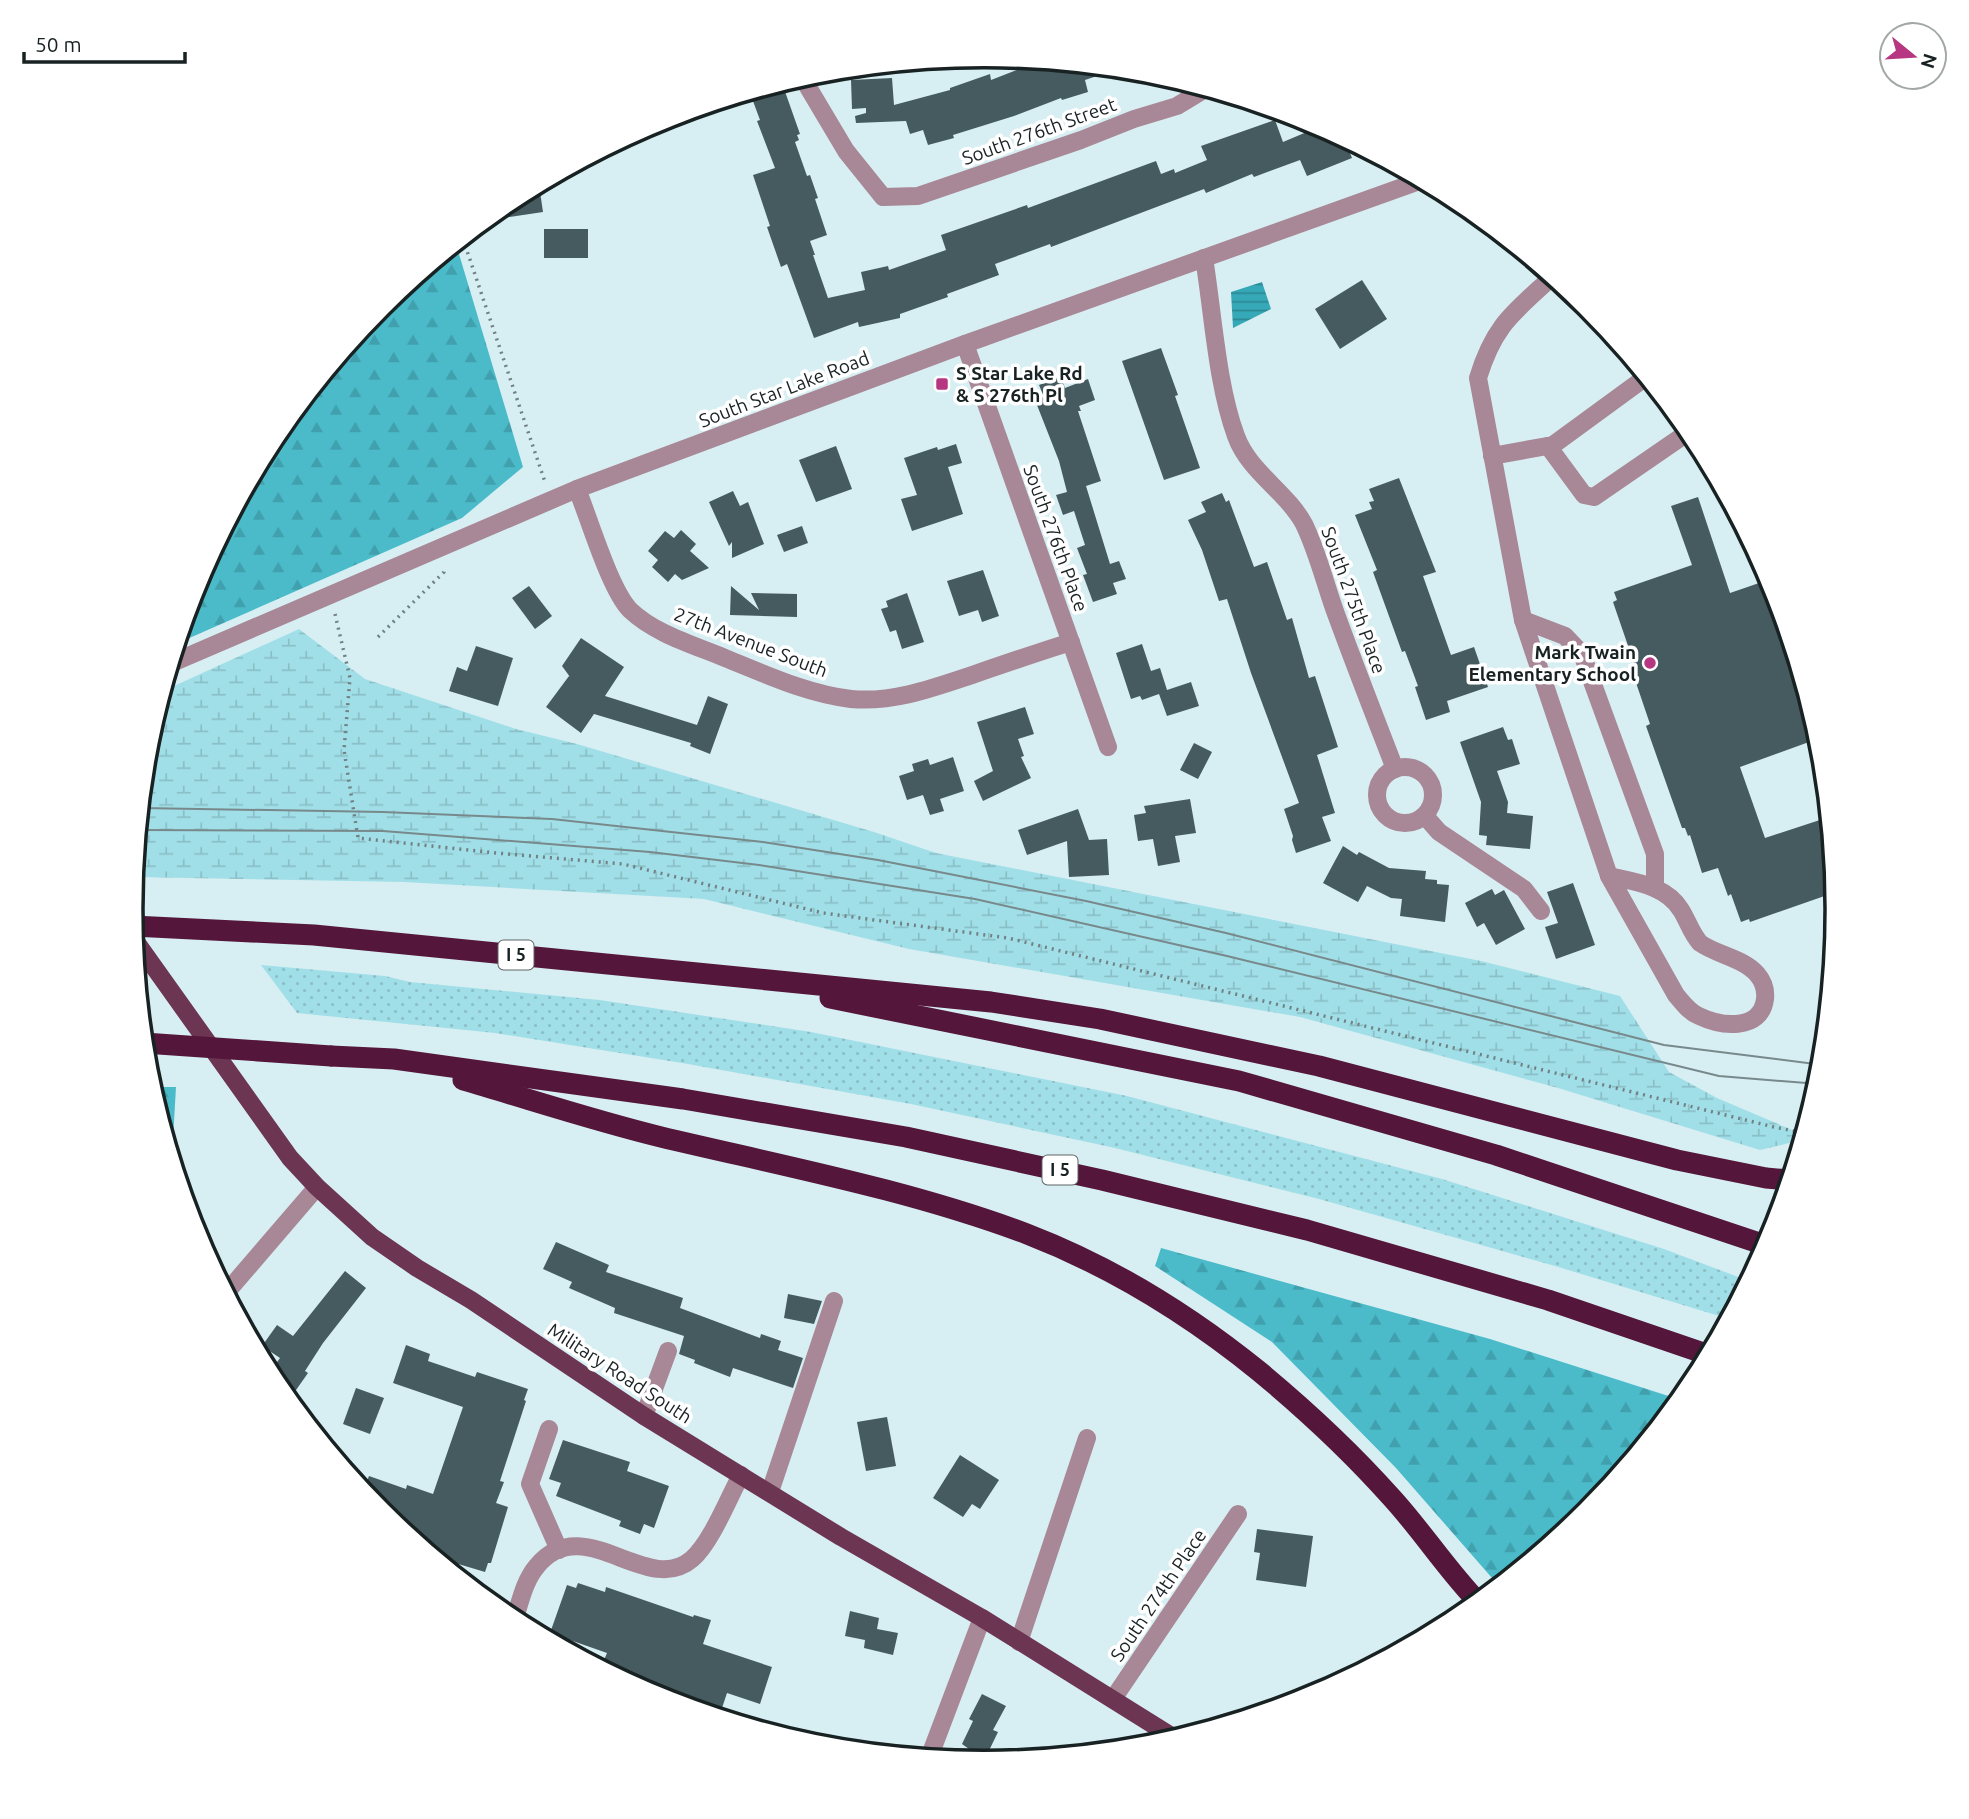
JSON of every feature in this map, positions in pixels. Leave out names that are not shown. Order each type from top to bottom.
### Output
[{"type":"highway","name":"I 5","points":[[144,927],[314,935],[719,975],[1239,1081],[1496,1156],[1757,1242]]},
{"type":"highway","points":[[719,975],[991,1002],[1100,1019],[1318,1066],[1677,1160],[1781,1179]]},
{"type":"highway","name":"I 5","points":[[154,1045],[394,1059],[710,1103],[906,1137],[1089,1177],[1321,1234],[1548,1300],[1700,1352]]},
{"type":"highway","points":[[394,1059],[659,1137],[758,1158],[914,1198],[1027,1234],[1099,1267],[1207,1332],[1259,1371],[1325,1428],[1394,1500],[1472,1595]]},
{"type":"main road","name":"Military Road South","points":[[145,954],[290,1158],[317,1187],[372,1237],[644,1416],[841,1537],[982,1618],[1164,1731]]},
{"type":"street","name":"South 276th Street","points":[[808,87],[846,151],[883,197],[918,196],[1177,106],[1195,95]]},
{"type":"street","name":"South Star Lake Road","points":[[182,659],[577,489],[965,344],[1410,184]]},
{"type":"street","name":"South 275th Place","points":[[1204,258],[1226,404],[1237,439],[1252,464],[1291,504],[1303,524],[1319,559],[1335,611],[1395,769]]},
{"type":"street","points":[[1545,283],[1504,322],[1486,352],[1478,378],[1522,620],[1608,876],[1676,995],[1687,1009],[1700,1017],[1744,1024],[1761,1013],[1766,995],[1758,975],[1742,963],[1700,943],[1681,909],[1656,887],[1608,876]]},
{"type":"street","name":"South 276th Place","points":[[965,344],[1108,747]]},
{"type":"street","points":[[1492,456],[1553,445],[1639,382]]},
{"type":"street","points":[[1548,446],[1584,495],[1594,497],[1680,437]]},
{"type":"street","name":"27th Avenue South","points":[[577,489],[616,589],[630,610],[650,625],[690,644],[788,683],[852,699],[893,697],[931,688],[1071,642]]},
{"type":"street","points":[[1522,620],[1565,636],[1582,654],[1655,854],[1656,887]]},
{"type":"street","points":[[1395,769],[1417,769],[1432,785],[1431,807],[1415,822],[1394,821],[1384,814],[1378,805],[1380,784],[1386,775],[1395,769]]},
{"type":"street","points":[[1424,816],[1439,832],[1524,889],[1541,911]]},
{"type":"street","points":[[232,1286],[317,1187]]},
{"type":"street","points":[[770,1492],[834,1301]]},
{"type":"street","points":[[644,1416],[668,1351]]},
{"type":"street","points":[[549,1429],[530,1483],[559,1550]]},
{"type":"street","points":[[1019,1642],[1087,1438]]},
{"type":"street","points":[[518,1609],[527,1583],[537,1566],[559,1550],[584,1545],[654,1569],[673,1568],[691,1560],[703,1547],[741,1475]]},
{"type":"street","name":"South 274th Place","points":[[1113,1699],[1238,1514]]},
{"type":"street","points":[[932,1749],[982,1618]]},
{"type":"path","points":[[466,247],[552,500]]},
{"type":"path","points":[[378,637],[444,572],[447,545]]},
{"type":"path","points":[[331,595],[350,678],[344,750],[358,838],[623,864],[823,913],[1007,938],[1796,1131]]},
{"type":"green space","points":[[459,253],[523,467],[462,518],[188,639],[230,537],[285,442],[317,397],[352,355],[390,315]]},
{"type":"green space","points":[[299,629],[365,679],[516,729],[577,744],[936,853],[1481,961],[1620,996],[1669,1072],[1717,1098],[1796,1131],[1792,1142],[1760,1150],[1558,1088],[1300,1017],[909,949],[704,899],[404,882],[144,877],[150,800],[159,745],[174,686]]},
{"type":"green space","points":[[261,965],[600,1000],[811,1032],[1127,1096],[1442,1179],[1664,1249],[1741,1278],[1720,1316],[1319,1199],[1115,1148],[911,1104],[495,1033],[297,1013]]},
{"type":"green space","points":[[162,1087],[176,1087],[173,1132]]},
{"type":"green space","points":[[1161,1248],[1490,1339],[1670,1397],[1617,1464],[1579,1504],[1493,1580],[1396,1468],[1272,1342],[1155,1266]]},
{"type":"shaded area","points":[[1262,282],[1271,309],[1233,328],[1231,292]]},
{"type":"building","points":[[1019,69],[1098,76],[1085,80],[1088,92],[1062,100],[1061,98],[928,145],[923,130],[910,134],[906,121],[856,123],[855,116],[866,113],[866,108],[852,109],[851,80],[892,78],[894,105],[950,90],[990,74],[991,80]]},
{"type":"building","points":[[785,92],[800,134],[797,135],[799,140],[795,142],[818,198],[815,199],[827,235],[810,241],[828,298],[865,290],[861,272],[888,266],[889,270],[946,250],[941,235],[1027,205],[1028,208],[1156,161],[1161,174],[1174,169],[1175,173],[1207,160],[1201,146],[1274,120],[1283,142],[1306,132],[1349,152],[1352,158],[1307,176],[1300,160],[1254,177],[1252,174],[1206,193],[1204,189],[1051,247],[1050,244],[995,264],[999,275],[900,314],[900,318],[859,327],[858,322],[814,338],[787,264],[781,267],[753,175],[775,168],[757,121],[760,120],[753,101]]},
{"type":"building","points":[[541,195],[543,212],[506,218]]},
{"type":"building","points":[[544,229],[588,229],[588,258],[544,258]]},
{"type":"building","points":[[1362,280],[1387,319],[1340,349],[1315,309]]},
{"type":"building","points":[[1161,348],[1200,468],[1164,480],[1122,361]]},
{"type":"building","points":[[1061,377],[1065,388],[1088,379],[1095,400],[1079,406],[1081,411],[1078,411],[1101,481],[1086,486],[1110,564],[1119,561],[1126,579],[1113,583],[1117,594],[1093,602],[1083,575],[1087,574],[1077,548],[1085,545],[1074,511],[1063,515],[1056,495],[1067,492],[1059,461],[1035,400],[1044,397],[1039,385]]},
{"type":"building","points":[[956,444],[962,463],[948,467],[963,514],[912,531],[901,499],[917,495],[904,458]]},
{"type":"building","points":[[836,446],[852,489],[816,502],[799,460]]},
{"type":"building","points":[[1399,478],[1436,572],[1423,576],[1451,655],[1474,647],[1488,687],[1447,701],[1450,712],[1426,720],[1415,687],[1418,686],[1405,651],[1402,652],[1373,572],[1377,570],[1355,515],[1372,509],[1369,502],[1374,501],[1369,489]]},
{"type":"building","points":[[733,491],[740,506],[748,502],[764,544],[732,558],[732,542],[729,546],[709,502]]},
{"type":"building","points":[[1222,493],[1226,502],[1229,500],[1254,567],[1267,562],[1287,620],[1292,618],[1309,678],[1315,676],[1338,747],[1317,755],[1335,813],[1322,817],[1331,841],[1296,853],[1284,809],[1299,803],[1227,599],[1219,601],[1202,550],[1188,520],[1206,512],[1201,502]]},
{"type":"building","points":[[1698,497],[1730,593],[1760,583],[1781,639],[1809,742],[1740,767],[1765,838],[1821,820],[1826,896],[1750,922],[1749,919],[1741,922],[1718,868],[1702,873],[1690,835],[1682,828],[1646,726],[1650,724],[1632,671],[1636,669],[1613,602],[1617,600],[1614,592],[1692,565],[1671,506]]},
{"type":"building","points":[[802,526],[808,543],[784,552],[777,535]]},
{"type":"building","points":[[681,530],[696,544],[690,551],[709,568],[682,580],[675,574],[668,582],[652,567],[658,560],[648,551],[665,531],[674,538]]},
{"type":"building","points":[[983,570],[999,616],[982,622],[978,610],[959,616],[947,581]]},
{"type":"building","points":[[529,586],[552,616],[535,629],[512,598]]},
{"type":"building","points":[[731,586],[759,610],[751,593],[797,594],[797,617],[730,615]]},
{"type":"building","points":[[907,593],[924,642],[902,649],[896,630],[890,632],[881,609],[888,607],[886,601]]},
{"type":"building","points":[[581,638],[624,667],[605,696],[697,725],[708,696],[728,704],[710,754],[690,746],[691,743],[594,714],[581,733],[546,707],[570,677],[562,666]]},
{"type":"building","points":[[1142,644],[1151,671],[1160,668],[1167,690],[1191,682],[1199,706],[1167,716],[1159,694],[1142,700],[1140,696],[1131,699],[1116,653]]},
{"type":"building","points":[[476,646],[513,658],[498,706],[449,691],[457,667],[467,671]]},
{"type":"building","points":[[1025,707],[1034,734],[1018,739],[1024,756],[1021,757],[1031,778],[983,801],[974,781],[993,771],[977,722]]},
{"type":"building","points":[[1503,727],[1508,740],[1512,739],[1520,764],[1497,771],[1508,802],[1507,813],[1533,816],[1530,849],[1486,845],[1487,836],[1479,835],[1481,802],[1460,742]]},
{"type":"building","points":[[1194,743],[1212,752],[1198,779],[1180,770]]},
{"type":"building","points":[[953,757],[964,791],[940,799],[944,811],[930,815],[923,795],[907,800],[899,776],[914,771],[912,764],[928,759],[930,765]]},
{"type":"building","points":[[1190,799],[1196,833],[1175,836],[1180,862],[1158,866],[1153,839],[1138,841],[1134,815],[1146,813],[1144,806]]},
{"type":"building","points":[[1078,809],[1089,840],[1107,839],[1109,875],[1069,877],[1067,841],[1027,855],[1018,830]]},
{"type":"building","points":[[1343,846],[1389,868],[1426,871],[1425,879],[1449,885],[1445,922],[1400,916],[1402,899],[1391,898],[1367,886],[1358,902],[1323,883]]},
{"type":"building","points":[[1573,883],[1595,945],[1556,959],[1545,927],[1558,923],[1547,892]]},
{"type":"building","points":[[1492,889],[1495,895],[1504,890],[1525,929],[1496,945],[1484,923],[1477,927],[1465,903]]},
{"type":"building","points":[[556,1242],[609,1265],[606,1272],[683,1298],[680,1308],[760,1338],[761,1334],[781,1341],[778,1350],[803,1358],[793,1388],[733,1368],[730,1377],[694,1363],[695,1360],[679,1354],[684,1336],[614,1313],[615,1308],[569,1288],[572,1282],[543,1269]]},
{"type":"building","points":[[345,1271],[366,1288],[323,1343],[295,1391],[276,1363],[280,1358],[269,1350],[264,1343],[277,1325],[293,1336]]},
{"type":"building","points":[[788,1294],[822,1301],[814,1324],[784,1318]]},
{"type":"building","points":[[406,1345],[430,1354],[428,1361],[475,1377],[477,1372],[528,1389],[496,1503],[508,1507],[491,1563],[488,1563],[485,1572],[455,1563],[367,1480],[369,1476],[406,1489],[407,1485],[433,1494],[463,1407],[393,1383]]},
{"type":"building","points":[[356,1388],[384,1398],[370,1434],[343,1424]]},
{"type":"building","points":[[887,1417],[896,1466],[866,1471],[857,1422]]},
{"type":"building","points":[[563,1440],[630,1462],[627,1471],[669,1486],[654,1528],[644,1524],[640,1534],[619,1526],[621,1521],[556,1496],[561,1483],[549,1479]]},
{"type":"building","points":[[960,1455],[999,1480],[980,1509],[972,1504],[963,1517],[933,1498]]},
{"type":"building","points":[[1257,1529],[1313,1536],[1306,1587],[1256,1580],[1260,1553],[1254,1552]]},
{"type":"building","points":[[578,1583],[605,1592],[606,1587],[693,1617],[694,1615],[711,1620],[703,1644],[772,1667],[760,1704],[727,1693],[722,1708],[714,1706],[612,1664],[604,1660],[607,1653],[564,1638],[551,1630],[567,1585],[576,1588]]},
{"type":"building","points":[[850,1611],[879,1618],[877,1629],[898,1633],[893,1655],[864,1648],[865,1640],[845,1636]]},
{"type":"building","points":[[982,1694],[1006,1706],[993,1730],[998,1732],[989,1751],[968,1750],[962,1744],[973,1721],[969,1719]]},
{"type":"tram line","points":[[149,808],[383,812],[552,819],[763,842],[878,860],[1086,901],[1226,933],[1664,1045],[1812,1064]]},
{"type":"tram line","points":[[147,830],[383,831],[650,852],[759,865],[975,899],[1227,956],[1719,1076],[1808,1083]]},
{"type":"place","name":"S Star Lake Rd & S 276th Pl","points":[[942,384]]},
{"type":"place","name":"Mark Twain Elementary School","points":[[1650,663]]}]
